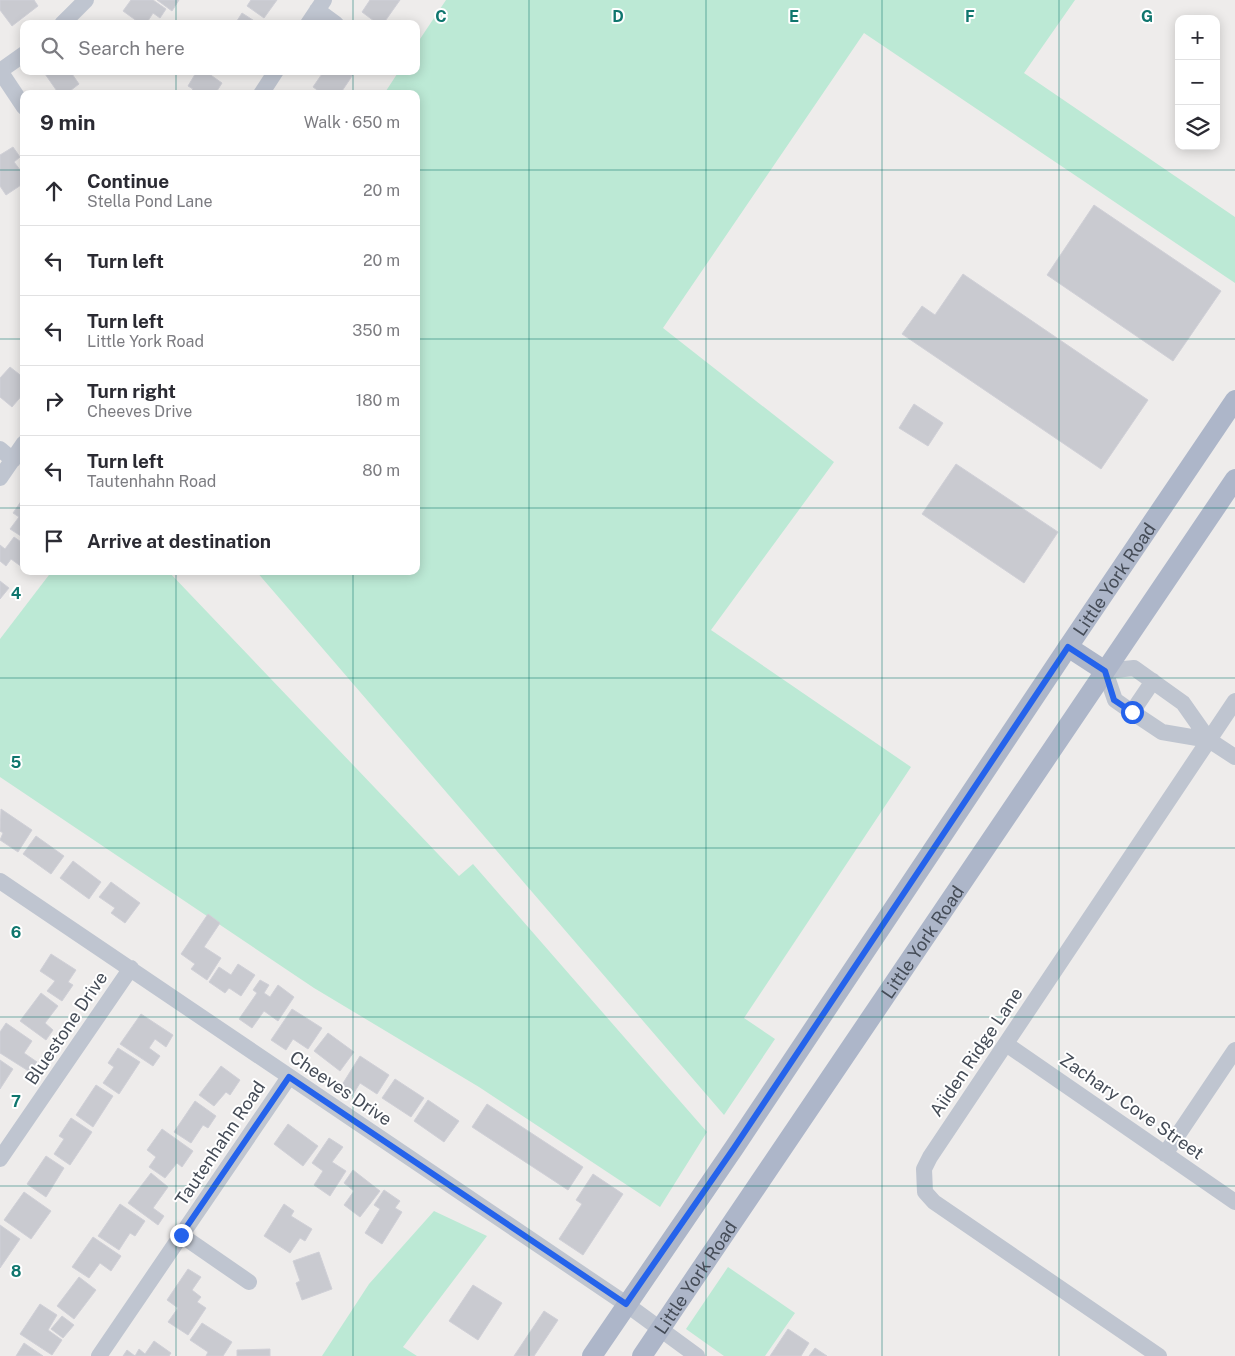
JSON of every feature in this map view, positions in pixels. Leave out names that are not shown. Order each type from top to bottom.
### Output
[{"type":"main road","name":"Little York Road","points":[[592,1356],[734,1148],[1235,400]]},
{"type":"main road","name":"Little York Road","points":[[642,1356],[1235,479]]},
{"type":"main road","points":[[1068,647],[1105,671]]},
{"type":"street","points":[[66,20],[86,0]]},
{"type":"street","points":[[317,11],[330,20]]},
{"type":"street","points":[[20,57],[0,71],[20,101]]},
{"type":"street","points":[[264,90],[273,75]]},
{"type":"street","points":[[0,449],[13,460]]},
{"type":"street","points":[[0,478],[20,449]]},
{"type":"street","points":[[1209,740],[1162,732],[1114,700],[1105,671],[1134,668],[1183,703],[1209,740],[1235,757]]},
{"type":"street","points":[[1132,712],[1153,681]]},
{"type":"street","name":"Aiiden Ridge Lane","points":[[1159,1356],[934,1202],[925,1192],[924,1169],[1235,701]]},
{"type":"street","name":"Cheeves Drive","points":[[0,881],[626,1304],[697,1356]]},
{"type":"street","name":"Bluestone Drive","points":[[0,1160],[130,968]]},
{"type":"street","name":"Zachary Cove Street","points":[[1006,1044],[1235,1202]]},
{"type":"street","points":[[1165,1154],[1235,1050]]},
{"type":"street","name":"Tautenhahn Road","points":[[100,1356],[289,1077]]},
{"type":"street","points":[[181,1235],[249,1282]]},
{"type":"green space","points":[[446,0],[1075,0],[1024,73],[1235,217],[1235,283],[864,33],[663,328],[834,462],[711,630],[911,767],[744,1018],[775,1039],[724,1115],[259,575],[420,575],[420,90],[387,90],[396,75],[420,75],[420,39]]},
{"type":"green space","points":[[49,575],[172,575],[459,876],[473,864],[707,1132],[660,1207],[479,1087],[314,988],[0,777],[0,639]]},
{"type":"green space","points":[[434,1211],[487,1236],[403,1347],[417,1356],[322,1356],[369,1284]]},
{"type":"green space","points":[[728,1267],[795,1313],[765,1356],[724,1356],[686,1329]]},
{"type":"building","points":[[0,0],[34,0],[38,6],[12,26],[0,10]]},
{"type":"building","points":[[131,0],[153,0],[166,9],[160,18],[153,13],[149,20],[135,20],[123,11]]},
{"type":"building","points":[[157,0],[179,0],[172,11]]},
{"type":"building","points":[[251,0],[277,0],[264,18],[247,6]]},
{"type":"building","points":[[370,0],[400,0],[386,20],[373,20],[362,12]]},
{"type":"building","points":[[242,13],[253,20],[238,20]]},
{"type":"building","points":[[46,75],[73,75],[79,84],[71,90],[56,90]]},
{"type":"building","points":[[195,75],[211,75],[222,83],[218,90],[192,90],[188,86]]},
{"type":"building","points":[[321,75],[353,75],[343,90],[317,90],[313,87]]},
{"type":"building","points":[[13,147],[20,157],[14,162],[20,170],[20,186],[6,195],[0,186],[0,155]]},
{"type":"building","points":[[1094,205],[1221,291],[1173,361],[1047,275]]},
{"type":"building","points":[[963,274],[1148,400],[1101,469],[902,334],[922,306],[935,315]]},
{"type":"building","points":[[10,367],[20,375],[20,398],[12,407],[0,397],[0,378]]},
{"type":"building","points":[[914,404],[943,423],[928,446],[899,428]]},
{"type":"building","points":[[956,464],[1058,532],[1024,583],[922,514]]},
{"type":"building","points":[[20,503],[20,535],[10,529],[19,517],[13,513]]},
{"type":"building","points":[[14,537],[20,541],[20,566],[11,559],[6,566],[0,561],[0,545],[5,549]]},
{"type":"building","points":[[0,581],[9,588],[0,599]]},
{"type":"building","points":[[1,809],[32,830],[18,852],[0,840],[3,833],[0,831]]},
{"type":"building","points":[[36,836],[64,856],[51,874],[23,854]]},
{"type":"building","points":[[73,861],[101,882],[89,899],[60,878]]},
{"type":"building","points":[[111,882],[140,903],[125,923],[111,913],[115,908],[99,897]]},
{"type":"building","points":[[208,914],[220,923],[204,947],[221,958],[207,980],[191,969],[195,964],[181,954]]},
{"type":"building","points":[[51,954],[76,970],[68,982],[73,985],[62,1001],[47,991],[55,981],[40,971]]},
{"type":"building","points":[[238,964],[255,975],[241,996],[229,988],[225,993],[209,982],[219,967],[231,975]]},
{"type":"building","points":[[260,980],[269,985],[264,993],[270,997],[278,985],[294,997],[278,1021],[264,1011],[252,1028],[239,1019],[257,993],[253,990]]},
{"type":"building","points":[[41,993],[58,1006],[45,1023],[53,1030],[46,1040],[20,1021]]},
{"type":"building","points":[[292,1009],[322,1028],[308,1049],[293,1039],[286,1050],[271,1040]]},
{"type":"building","points":[[141,1014],[173,1035],[166,1047],[155,1039],[149,1048],[160,1056],[153,1066],[120,1044]]},
{"type":"building","points":[[6,1023],[32,1041],[24,1053],[37,1062],[30,1072],[0,1053],[0,1032]]},
{"type":"building","points":[[328,1033],[354,1052],[340,1071],[314,1051]]},
{"type":"building","points":[[118,1048],[140,1062],[119,1094],[103,1083],[114,1067],[108,1063]]},
{"type":"building","points":[[360,1056],[389,1075],[377,1094],[360,1083],[352,1096],[340,1088]]},
{"type":"building","points":[[0,1060],[13,1069],[0,1089]]},
{"type":"building","points":[[221,1066],[240,1080],[230,1095],[226,1092],[214,1106],[199,1095]]},
{"type":"building","points":[[395,1079],[424,1098],[411,1117],[382,1098]]},
{"type":"building","points":[[96,1085],[113,1096],[93,1127],[76,1115]]},
{"type":"building","points":[[428,1100],[459,1121],[444,1142],[414,1121]]},
{"type":"building","points":[[195,1101],[216,1116],[208,1128],[203,1125],[191,1143],[174,1132]]},
{"type":"building","points":[[487,1104],[583,1167],[568,1190],[472,1127]]},
{"type":"building","points":[[71,1118],[92,1132],[70,1165],[54,1154],[64,1139],[59,1136]]},
{"type":"building","points":[[288,1124],[318,1146],[303,1166],[274,1144]]},
{"type":"building","points":[[162,1129],[193,1151],[182,1167],[177,1163],[165,1178],[149,1167],[156,1157],[147,1150]]},
{"type":"building","points":[[329,1138],[343,1147],[332,1162],[346,1171],[330,1196],[314,1185],[323,1171],[312,1163]]},
{"type":"building","points":[[46,1156],[64,1168],[46,1197],[27,1184]]},
{"type":"building","points":[[353,1170],[380,1191],[360,1217],[344,1205],[354,1191],[344,1183]]},
{"type":"building","points":[[151,1173],[168,1187],[153,1208],[164,1216],[158,1225],[128,1203]]},
{"type":"building","points":[[593,1174],[623,1194],[583,1255],[559,1239],[582,1204],[576,1200]]},
{"type":"building","points":[[384,1190],[400,1201],[395,1208],[402,1212],[382,1244],[365,1233],[380,1209],[374,1205]]},
{"type":"building","points":[[24,1192],[51,1211],[31,1239],[4,1220]]},
{"type":"building","points":[[120,1204],[145,1221],[135,1236],[130,1233],[119,1250],[98,1236]]},
{"type":"building","points":[[284,1204],[294,1211],[291,1216],[312,1229],[305,1241],[300,1238],[290,1253],[264,1236]]},
{"type":"building","points":[[0,1225],[20,1239],[0,1268]]},
{"type":"building","points":[[93,1237],[121,1256],[111,1271],[100,1263],[89,1278],[72,1267]]},
{"type":"building","points":[[319,1252],[332,1289],[302,1300],[296,1283],[300,1281],[293,1261]]},
{"type":"building","points":[[188,1269],[201,1277],[192,1290],[201,1297],[197,1302],[206,1308],[188,1335],[168,1322],[178,1308],[167,1300]]},
{"type":"building","points":[[79,1277],[96,1290],[74,1319],[57,1306]]},
{"type":"building","points":[[473,1285],[502,1303],[478,1340],[449,1321]]},
{"type":"building","points":[[40,1304],[57,1315],[48,1330],[62,1340],[52,1355],[20,1334]]},
{"type":"building","points":[[544,1311],[558,1320],[534,1356],[514,1356]]},
{"type":"building","points":[[62,1316],[74,1325],[63,1338],[51,1329]]},
{"type":"building","points":[[202,1323],[232,1342],[223,1356],[206,1356],[208,1352],[190,1340]]},
{"type":"building","points":[[788,1329],[809,1343],[801,1356],[770,1356]]},
{"type":"building","points":[[154,1341],[171,1353],[169,1356],[135,1356],[139,1349],[145,1354]]},
{"type":"building","points":[[24,1343],[43,1356],[16,1356]]},
{"type":"building","points":[[815,1348],[827,1356],[809,1356]]},
{"type":"building","points":[[270,1349],[270,1356],[237,1356],[237,1350]]},
{"type":"building","points":[[127,1350],[135,1356],[123,1356]]},
{"type":"route","points":[[181,1235],[289,1077],[626,1304],[734,1148],[1068,647],[1105,671],[1114,700],[1132,712]]}]
